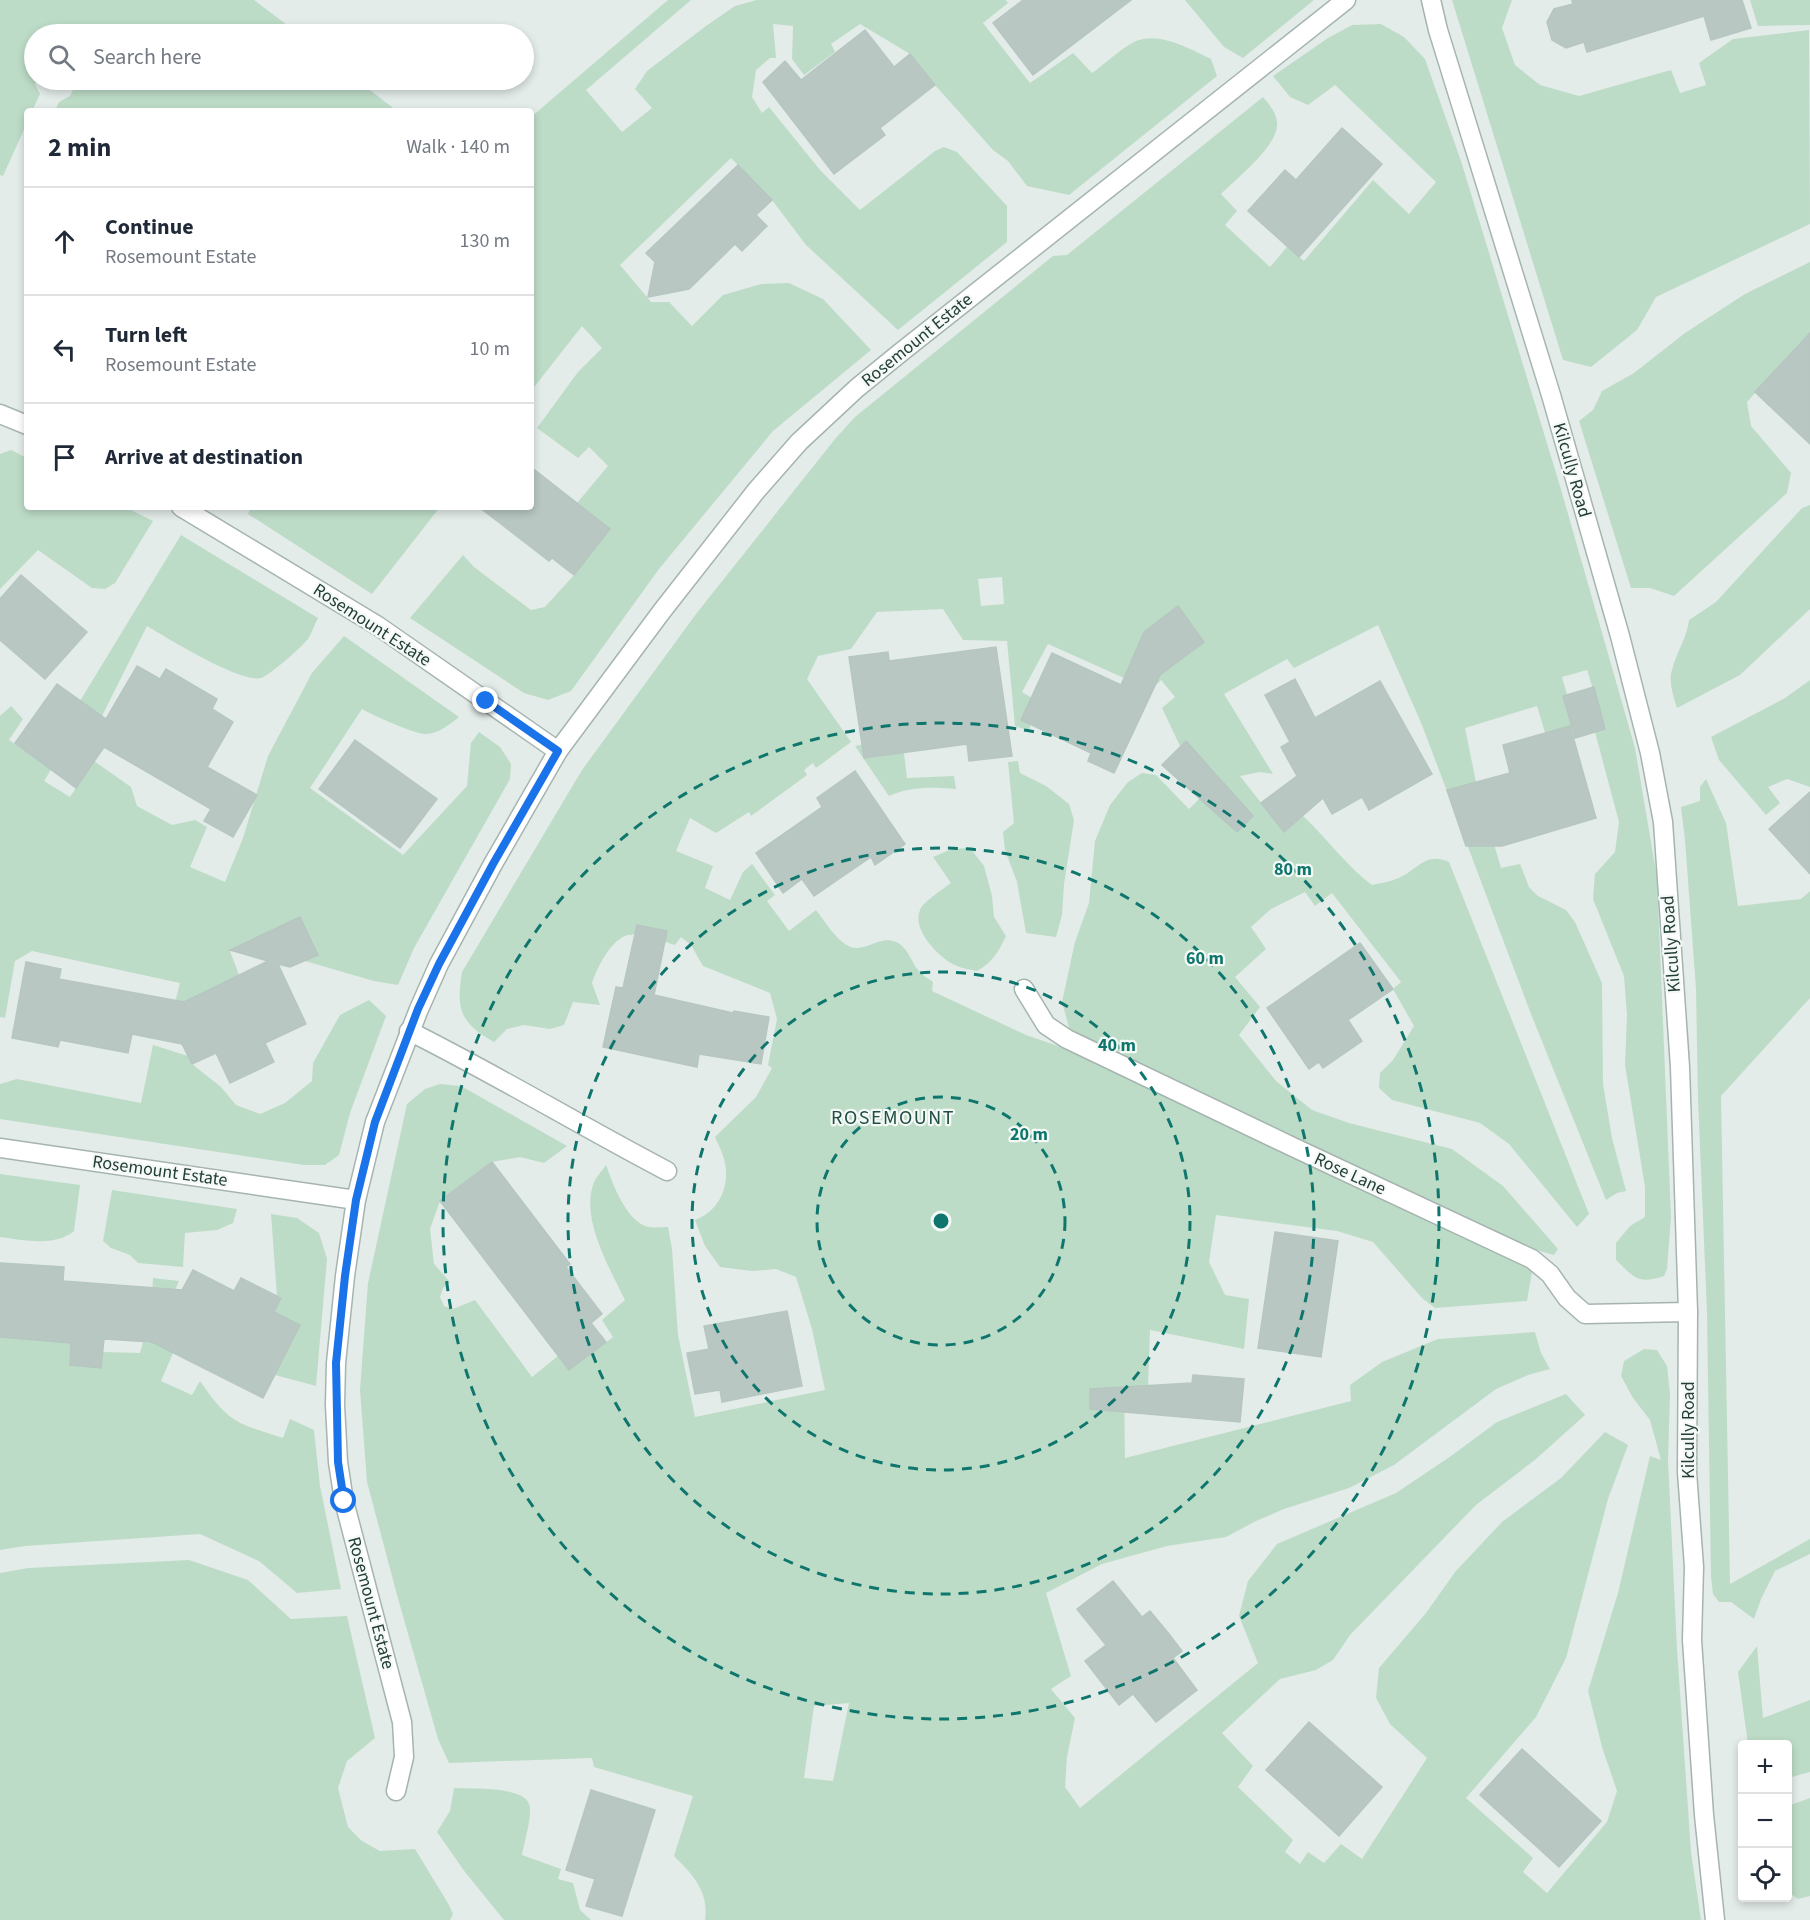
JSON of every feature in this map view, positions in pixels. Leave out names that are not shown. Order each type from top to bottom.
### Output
[{"type":"street","name":"Rosemount Estate","points":[[396,1791],[404,1757],[402,1722],[344,1501],[338,1462],[336,1363],[356,1200],[375,1122],[439,964],[558,751],[662,611],[756,491],[816,427],[857,388],[909,346],[1346,0]]},
{"type":"street","name":"Kilcully Road","points":[[1431,0],[1438,30],[1557,418],[1620,636],[1650,753],[1663,822],[1680,1067],[1688,1312],[1687,1472],[1694,1567],[1692,1640],[1704,1815],[1715,1920]]},
{"type":"street","points":[[0,414],[24,424]]},
{"type":"street","name":"Rosemount Estate","points":[[186,510],[378,626],[558,751]]},
{"type":"street","name":"Rose Lane","points":[[1024,989],[1046,1025],[1067,1039],[1532,1259],[1550,1274],[1567,1299],[1585,1314],[1688,1312]]},
{"type":"street","points":[[410,1031],[469,1061],[668,1172]]},
{"type":"street","name":"Rosemount Estate","points":[[0,1148],[356,1200]]},
{"type":"green space","points":[[0,0],[254,0],[286,24],[24,24],[24,90],[38,90],[40,94],[33,108],[24,108],[24,130],[3,176],[0,175]]},
{"type":"green space","points":[[668,0],[691,0],[586,90],[622,132],[652,108],[635,89],[647,71],[735,6],[757,0],[1006,0],[1008,3],[983,23],[1030,83],[1073,53],[1092,73],[1134,42],[1153,38],[1174,42],[1211,59],[1217,76],[1069,195],[1027,186],[1008,161],[993,150],[910,54],[860,24],[831,44],[835,52],[804,75],[792,59],[793,26],[773,24],[776,58],[770,58],[756,70],[752,97],[762,113],[769,107],[820,170],[860,210],[935,151],[944,147],[957,152],[1007,206],[1007,242],[898,330],[806,245],[772,200],[731,158],[620,265],[651,302],[669,302],[692,326],[723,295],[761,284],[789,283],[823,299],[871,350],[773,431],[659,569],[571,691],[548,700],[524,693],[410,618],[463,555],[474,567],[531,610],[545,607],[574,575],[609,529],[577,503],[608,466],[589,447],[578,458],[537,428],[578,372],[602,348],[582,326],[534,387],[534,114]]},
{"type":"green space","points":[[1185,0],[1314,0],[1243,58],[1224,47]]},
{"type":"green space","points":[[1452,0],[1512,0],[1502,28],[1515,65],[1540,85],[1579,96],[1671,70],[1680,93],[1706,85],[1699,63],[1733,39],[1809,30],[1810,224],[1656,297],[1637,330],[1591,367],[1563,360]]},
{"type":"green space","points":[[1750,0],[1810,0],[1810,25],[1758,26]]},
{"type":"green space","points":[[1381,24],[1404,37],[1425,59],[1461,161],[1560,486],[1635,748],[1657,877],[1671,1217],[1667,1269],[1664,1276],[1648,1280],[1637,1278],[1616,1260],[1616,1243],[1630,1226],[1645,1217],[1645,1187],[1625,1065],[1627,1015],[1624,976],[1593,899],[1595,874],[1615,852],[1619,822],[1595,732],[1605,728],[1587,670],[1562,677],[1567,694],[1563,696],[1573,730],[1547,739],[1537,706],[1465,728],[1476,782],[1501,868],[1520,864],[1529,887],[1538,896],[1566,910],[1575,922],[1602,983],[1603,1084],[1612,1138],[1626,1191],[1617,1193],[1606,1200],[1531,1014],[1422,725],[1378,625],[1294,668],[1287,659],[1224,694],[1273,774],[1260,772],[1240,776],[1284,832],[1303,816],[1372,885],[1404,876],[1427,860],[1440,859],[1449,862],[1589,1214],[1577,1227],[1509,1144],[1480,1123],[1392,1100],[1379,1088],[1380,1073],[1393,1060],[1414,1026],[1393,989],[1401,982],[1332,893],[1315,906],[1305,892],[1271,909],[1251,927],[1266,949],[1235,977],[1260,1007],[1239,1035],[1276,1081],[1312,1110],[1349,1123],[1452,1149],[1503,1186],[1558,1249],[1554,1255],[1526,1247],[1070,1031],[1062,1002],[1075,942],[1089,903],[1095,841],[1110,805],[1128,782],[1142,773],[1156,775],[1189,809],[1220,778],[1186,741],[1180,746],[1162,708],[1175,697],[1161,680],[1156,685],[1127,672],[1124,678],[1048,644],[1022,692],[1037,701],[1029,731],[1015,726],[1007,641],[963,640],[943,609],[877,612],[851,649],[818,656],[807,679],[851,742],[816,768],[813,763],[804,770],[807,775],[751,816],[749,812],[716,833],[690,818],[676,851],[713,866],[705,888],[730,900],[743,872],[752,864],[775,895],[767,901],[789,931],[816,910],[836,936],[851,947],[857,948],[890,940],[896,942],[906,951],[920,972],[933,982],[932,991],[1026,1035],[1061,1047],[1533,1266],[1527,1301],[1435,1308],[1422,1298],[1373,1242],[1337,1231],[1216,1215],[1209,1262],[1225,1295],[1249,1299],[1244,1349],[1150,1330],[1148,1386],[1124,1387],[1125,1458],[1351,1401],[1350,1385],[1382,1362],[1438,1339],[1535,1332],[1541,1353],[1550,1369],[1528,1375],[1496,1389],[1394,1465],[1349,1488],[1284,1509],[1226,1537],[1167,1546],[1102,1564],[1046,1593],[1071,1676],[1051,1689],[1075,1718],[1067,1757],[1065,1787],[1080,1808],[1258,1663],[1239,1616],[1248,1581],[1277,1544],[1396,1493],[1497,1422],[1566,1394],[1585,1415],[1536,1459],[1476,1505],[1350,1635],[1333,1660],[1316,1670],[1280,1679],[1222,1733],[1253,1766],[1238,1787],[1293,1840],[1285,1852],[1300,1864],[1308,1852],[1324,1863],[1341,1844],[1362,1859],[1427,1758],[1390,1724],[1376,1698],[1379,1668],[1426,1613],[1455,1572],[1502,1522],[1561,1478],[1605,1432],[1628,1445],[1608,1499],[1566,1658],[1536,1717],[1466,1798],[1533,1858],[1523,1872],[1547,1893],[1607,1822],[1617,1791],[1602,1747],[1588,1691],[1618,1593],[1650,1456],[1661,1460],[1650,1420],[1633,1398],[1621,1376],[1624,1361],[1644,1349],[1657,1350],[1667,1366],[1670,1394],[1668,1460],[1677,1649],[1691,1852],[1701,1920],[705,1920],[705,1900],[702,1892],[693,1877],[674,1856],[693,1796],[594,1767],[592,1758],[449,1763],[438,1739],[367,1482],[360,1390],[368,1283],[407,1104],[425,1089],[440,1084],[461,1086],[567,1146],[544,1163],[520,1157],[492,1162],[440,1201],[430,1229],[434,1264],[450,1282],[443,1288],[440,1297],[444,1306],[453,1309],[475,1300],[532,1377],[558,1356],[570,1370],[613,1337],[602,1320],[625,1300],[599,1244],[594,1229],[590,1199],[593,1185],[606,1165],[622,1201],[634,1218],[649,1227],[668,1227],[672,1249],[678,1335],[695,1417],[825,1390],[812,1329],[796,1277],[776,1269],[752,1271],[720,1267],[705,1246],[695,1220],[711,1210],[721,1196],[724,1187],[726,1168],[715,1137],[756,1097],[772,1068],[768,1065],[777,1019],[770,993],[703,966],[691,945],[681,937],[675,945],[633,934],[622,938],[610,948],[594,977],[592,983],[600,1005],[573,1002],[564,1025],[550,1029],[524,1025],[507,1029],[494,1042],[474,1028],[463,1014],[460,996],[462,972],[582,770],[696,614],[835,439],[855,417],[1053,256],[1067,255],[1263,97],[1275,114],[1277,126],[1275,134],[1255,162],[1221,194],[1237,211],[1225,225],[1270,267],[1287,247],[1304,261],[1373,180],[1409,214],[1436,182],[1335,85],[1308,105],[1290,97],[1273,76],[1328,38],[1352,25]],"holes":[[[1002,577],[1004,604],[981,606],[978,579]],[[849,1703],[833,1781],[804,1778],[814,1706]]]},
{"type":"green space","points":[[73,90],[370,90],[393,108],[56,108],[59,102],[70,96]]},
{"type":"green space","points":[[1810,262],[1810,352],[1800,343],[1747,402],[1751,426],[1791,473],[1787,493],[1674,596],[1650,588],[1631,588],[1579,421],[1593,410],[1602,391],[1634,373],[1685,333],[1745,294]]},
{"type":"green space","points":[[11,450],[24,456],[24,510],[131,510],[153,521],[115,583],[105,589],[92,588],[38,550],[0,589],[0,454]]},
{"type":"green space","points":[[1810,505],[1810,609],[1740,675],[1677,708],[1671,674],[1689,620],[1716,602],[1802,508]]},
{"type":"green space","points":[[250,510],[438,510],[372,594],[248,514]]},
{"type":"green space","points":[[181,535],[318,618],[309,637],[271,672],[261,678],[251,678],[221,667],[147,626],[101,718],[87,711],[44,781],[70,797],[94,761],[131,787],[137,806],[172,825],[195,820],[207,827],[190,867],[225,882],[243,838],[268,756],[312,673],[344,636],[459,717],[439,731],[425,734],[403,728],[362,709],[310,788],[403,855],[467,786],[471,743],[479,732],[500,747],[511,764],[510,779],[414,948],[398,985],[374,981],[305,961],[317,955],[259,937],[230,951],[239,975],[174,1007],[180,983],[32,951],[15,961],[5,1018],[0,1017],[0,716],[11,706],[23,719],[9,740],[39,760],[80,701]]},
{"type":"green space","points":[[1810,680],[1810,787],[1787,779],[1768,787],[1780,803],[1766,815],[1719,760],[1711,737],[1785,698]]},
{"type":"green space","points":[[902,737],[907,778],[954,776],[956,789],[922,788],[906,790],[889,796],[855,746]]},
{"type":"green space","points":[[1018,761],[1020,773],[1046,786],[1069,804],[1074,820],[1064,884],[1062,915],[1056,937],[1026,933],[1017,882],[1005,850],[1003,832],[1014,823],[1008,762]]},
{"type":"green space","points":[[1706,779],[1726,823],[1738,906],[1801,899],[1810,891],[1810,998],[1721,1096],[1730,1584],[1810,1539],[1810,1554],[1775,1571],[1754,1619],[1731,1602],[1719,1602],[1713,1594],[1711,1577],[1707,1312],[1696,989],[1681,807],[1700,801],[1700,787]]},
{"type":"green space","points":[[970,848],[984,866],[992,896],[994,917],[1006,936],[994,956],[977,971],[954,965],[939,954],[922,933],[918,917],[925,903],[951,883],[933,857],[952,849]]},
{"type":"green space","points":[[369,1000],[386,1016],[350,1113],[339,1155],[325,1165],[304,1165],[0,1119],[0,1084],[17,1079],[141,1103],[153,1045],[188,1056],[192,1064],[221,1087],[236,1105],[260,1114],[285,1103],[312,1081],[313,1063],[340,1015]]},
{"type":"green space","points":[[0,1174],[80,1185],[74,1231],[48,1241],[0,1237]]},
{"type":"green space","points":[[112,1190],[237,1209],[233,1223],[217,1230],[185,1233],[183,1267],[138,1263],[130,1255],[111,1248],[103,1241]]},
{"type":"green space","points":[[271,1214],[297,1218],[319,1233],[327,1259],[316,1386],[275,1375],[300,1325],[274,1312],[281,1299],[277,1296]]},
{"type":"green space","points":[[153,1278],[179,1281],[156,1332],[177,1344],[161,1381],[192,1395],[200,1381],[227,1414],[235,1420],[267,1433],[283,1438],[290,1419],[314,1430],[320,1486],[341,1589],[297,1593],[259,1561],[200,1534],[25,1546],[0,1550],[0,1337],[71,1343],[70,1365],[101,1367],[103,1352],[140,1353],[143,1342],[149,1343]]},
{"type":"green space","points":[[189,1560],[248,1580],[291,1619],[347,1616],[375,1738],[347,1761],[338,1788],[348,1827],[362,1841],[380,1851],[415,1849],[449,1905],[453,1914],[450,1920],[0,1920],[0,1573],[28,1568]]},
{"type":"green space","points":[[1757,1646],[1763,1718],[1810,1700],[1810,1772],[1792,1777],[1792,1740],[1747,1740],[1738,1672]]},
{"type":"green space","points":[[454,1788],[507,1791],[525,1798],[529,1804],[530,1815],[522,1855],[561,1869],[558,1879],[573,1883],[580,1910],[591,1920],[504,1920],[465,1872],[437,1832],[450,1811]]},
{"type":"green space","points":[[1810,1798],[1810,1896],[1798,1899],[1792,1895],[1792,1805]]},
{"type":"building","points":[[1023,0],[1131,0],[1033,75],[993,23]]},
{"type":"building","points":[[1572,0],[1742,0],[1751,28],[1711,40],[1704,16],[1587,52],[1584,42],[1566,48],[1552,40],[1547,22],[1554,9],[1573,4]]},
{"type":"building","points":[[865,30],[894,67],[910,54],[935,85],[880,128],[885,135],[834,174],[763,82],[785,61],[801,80]]},
{"type":"building","points":[[1342,128],[1382,164],[1299,257],[1248,211],[1285,170],[1296,180]]},
{"type":"building","points":[[738,165],[772,200],[756,215],[767,226],[742,251],[735,244],[689,289],[648,297],[655,262],[646,253]]},
{"type":"building","points":[[1810,333],[1810,444],[1755,392]]},
{"type":"building","points":[[534,469],[610,529],[574,575],[552,558],[549,561],[483,510],[534,510]]},
{"type":"building","points":[[21,575],[87,632],[45,679],[0,640],[0,599]]},
{"type":"building","points":[[1178,606],[1204,642],[1160,675],[1114,773],[1088,761],[1091,753],[1021,720],[1052,653],[1121,685],[1144,632]]},
{"type":"building","points":[[996,647],[1012,756],[969,761],[967,744],[864,758],[849,657],[888,652],[889,661]]},
{"type":"building","points":[[137,666],[160,679],[166,669],[217,699],[212,709],[233,722],[207,767],[257,795],[233,837],[204,821],[211,809],[104,747],[76,788],[15,743],[57,684],[106,719]]},
{"type":"building","points":[[1295,679],[1315,718],[1380,681],[1432,774],[1369,810],[1362,797],[1332,814],[1323,798],[1284,832],[1261,803],[1297,776],[1281,747],[1290,742],[1265,695]]},
{"type":"building","points":[[1594,687],[1605,729],[1575,738],[1563,696]]},
{"type":"building","points":[[1570,726],[1596,818],[1502,846],[1466,846],[1447,790],[1510,773],[1503,745]]},
{"type":"building","points":[[355,740],[437,799],[400,848],[319,789]]},
{"type":"building","points":[[1186,741],[1253,816],[1237,832],[1162,765]]},
{"type":"building","points":[[855,771],[905,844],[875,865],[871,857],[814,896],[802,879],[783,893],[756,853],[822,807],[817,798]]},
{"type":"building","points":[[1810,792],[1810,874],[1769,829]]},
{"type":"building","points":[[300,917],[318,955],[290,967],[278,964],[306,1024],[265,1043],[274,1062],[230,1083],[216,1053],[192,1064],[182,1044],[132,1034],[128,1053],[60,1040],[58,1047],[12,1038],[26,962],[61,969],[59,979],[184,1002],[268,961],[230,950]]},
{"type":"building","points":[[637,925],[667,931],[654,995],[733,1013],[734,1011],[769,1017],[761,1064],[699,1054],[697,1067],[603,1047],[616,987],[623,988]]},
{"type":"building","points":[[1360,943],[1393,989],[1348,1020],[1362,1041],[1323,1068],[1319,1062],[1309,1069],[1267,1008]]},
{"type":"building","points":[[492,1162],[570,1264],[566,1267],[602,1314],[591,1323],[606,1342],[569,1370],[440,1201]]},
{"type":"building","points":[[1275,1232],[1338,1241],[1321,1357],[1258,1348]]},
{"type":"building","points":[[0,1263],[64,1267],[63,1281],[182,1290],[193,1270],[234,1291],[241,1278],[281,1298],[274,1312],[300,1325],[263,1398],[152,1342],[104,1339],[101,1368],[70,1365],[71,1343],[0,1337]]},
{"type":"building","points":[[787,1311],[802,1386],[722,1402],[720,1390],[695,1394],[687,1353],[709,1349],[704,1326]]},
{"type":"building","points":[[1193,1375],[1244,1379],[1240,1422],[1090,1409],[1090,1389],[1192,1383]]},
{"type":"building","points":[[1113,1581],[1142,1617],[1150,1611],[1169,1634],[1182,1651],[1173,1658],[1197,1690],[1156,1722],[1133,1694],[1119,1705],[1085,1661],[1106,1645],[1077,1609]]},
{"type":"building","points":[[1309,1722],[1382,1787],[1339,1836],[1266,1770]]},
{"type":"building","points":[[1522,1749],[1601,1821],[1559,1867],[1480,1795]]},
{"type":"building","points":[[591,1790],[655,1810],[622,1916],[586,1906],[595,1879],[566,1870]]},
{"type":"district","name":"ROSEMOUNT","points":[[893,1118]]},
{"type":"route","points":[[344,1501],[338,1462],[335,1405],[336,1363],[356,1200],[375,1122],[418,1009],[439,964],[558,751],[486,701]]}]
